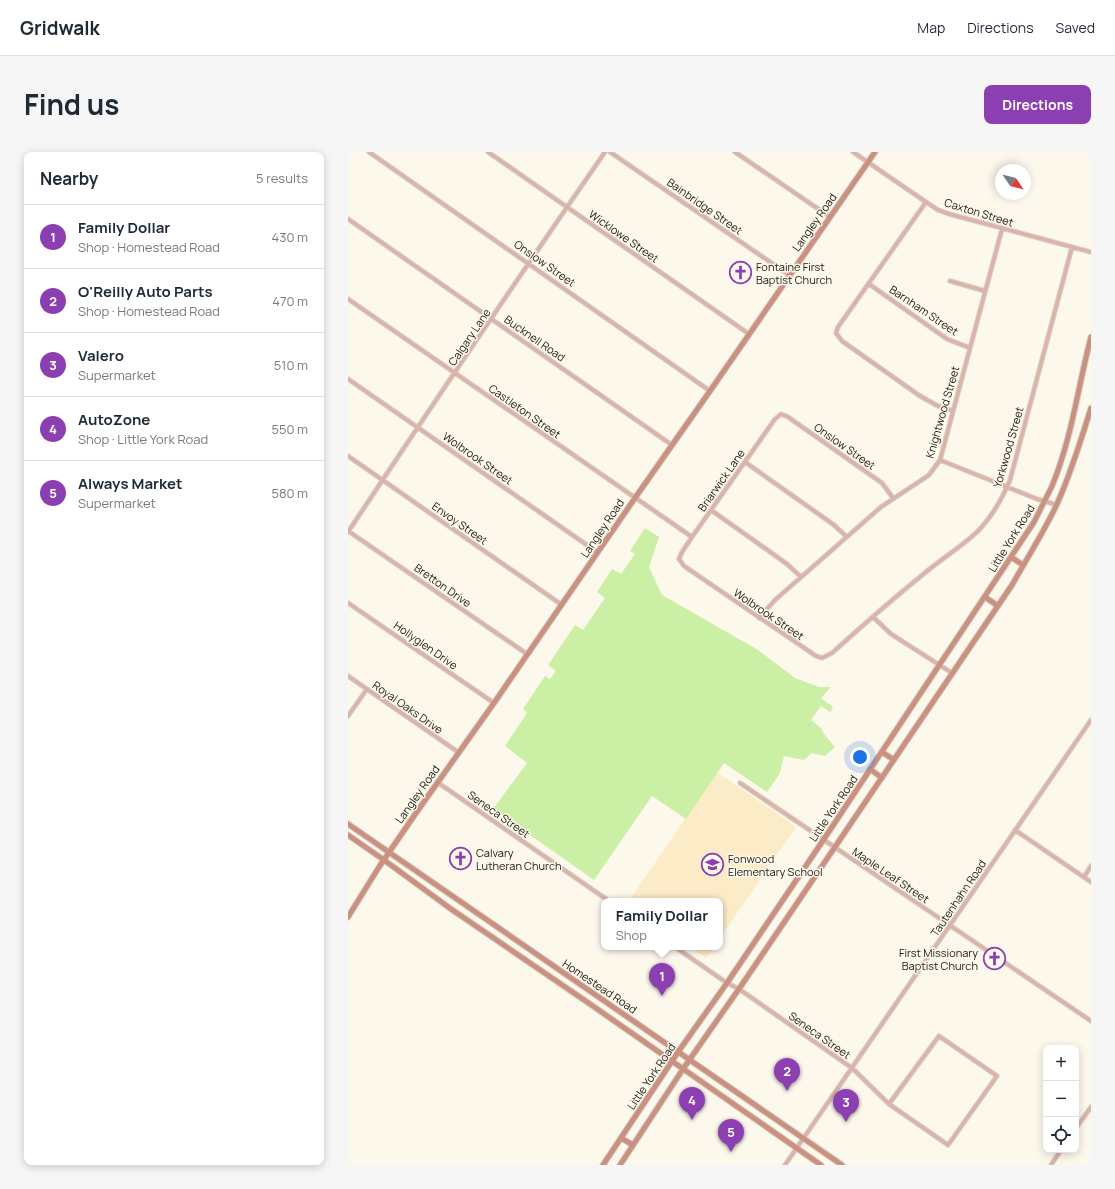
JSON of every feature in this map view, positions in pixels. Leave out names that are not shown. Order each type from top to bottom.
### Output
[{"type":"main road","name":"Langley Road","points":[[348,917],[389,852],[437,782],[494,703],[875,152]]},
{"type":"main road","name":"Little York Road","points":[[603,1165],[678,1052],[727,983],[824,839],[1034,522],[1052,485],[1066,442],[1091,337]]},
{"type":"main road","name":"Little York Road","points":[[620,1165],[683,1069],[835,848],[998,606],[1037,542],[1057,505],[1071,471],[1091,408]]},
{"type":"main road","points":[[1011,557],[1023,565]]},
{"type":"main road","points":[[985,597],[998,606]]},
{"type":"main road","points":[[882,752],[894,760]]},
{"type":"main road","points":[[870,769],[882,778]]},
{"type":"main road","name":"Homestead Road","points":[[348,824],[842,1165]]},
{"type":"main road","name":"Homestead Road","points":[[348,836],[821,1165]]},
{"type":"main road","points":[[451,909],[456,899]]},
{"type":"main road","points":[[590,1004],[596,996]]},
{"type":"main road","points":[[621,1138],[632,1146]]},
{"type":"street","name":"Onslow Street","points":[[369,152],[710,391]]},
{"type":"street","name":"Wicklowe Street","points":[[488,152],[749,334]]},
{"type":"street","name":"Calgary Lane","points":[[348,531],[417,427],[605,152]]},
{"type":"street","name":"Bainbridge Street","points":[[610,152],[789,275]]},
{"type":"street","points":[[736,152],[830,217]]},
{"type":"street","name":"Caxton Street","points":[[854,152],[938,210],[1002,229],[1091,252]]},
{"type":"street","points":[[926,202],[838,327],[836,333],[842,340],[920,396],[938,406],[953,411]]},
{"type":"street","name":"Bucknell Road","points":[[348,219],[672,444]]},
{"type":"street","name":"Knightwood Street","points":[[759,618],[775,600],[893,498],[929,475],[940,460],[1002,229]]},
{"type":"street","name":"Yorkwood Street","points":[[812,654],[822,658],[832,653],[934,564],[959,547],[978,531],[995,511],[1012,473],[1072,247]]},
{"type":"street","points":[[950,281],[985,292]]},
{"type":"street","name":"Barnham Street","points":[[869,284],[947,339],[970,348]]},
{"type":"street","name":"Castleton Street","points":[[348,299],[692,537]]},
{"type":"street","name":"Wolbrook Street","points":[[348,379],[597,552]]},
{"type":"street","name":"Onslow Street","points":[[781,414],[788,416],[882,483],[893,498]]},
{"type":"street","name":"Briarwick Lane","points":[[679,560],[682,552],[692,537],[775,419],[781,414]]},
{"type":"street","name":"Envoy Street","points":[[348,456],[562,605]]},
{"type":"street","points":[[940,460],[1057,505]]},
{"type":"street","points":[[745,462],[834,525],[847,537]]},
{"type":"street","points":[[711,510],[787,564],[801,577]]},
{"type":"street","name":"Bretton Drive","points":[[348,531],[527,654]]},
{"type":"street","name":"Wolbrook Street","points":[[679,560],[684,566],[812,654]]},
{"type":"street","name":"Hollyglen Drive","points":[[348,602],[494,703]]},
{"type":"street","points":[[873,617],[891,634],[952,673]]},
{"type":"street","name":"Royal Oaks Drive","points":[[348,676],[458,752]]},
{"type":"street","points":[[348,716],[367,689]]},
{"type":"street","name":"Tautenhahn Road","points":[[785,1165],[1091,720]]},
{"type":"street","name":"Seneca Street","points":[[437,782],[605,898]]},
{"type":"street","name":"Maple Leaf Street","points":[[740,784],[824,839],[835,848],[1091,1021]]},
{"type":"street","points":[[1015,830],[1091,882]]},
{"type":"street","points":[[1084,877],[1091,866]]},
{"type":"street","name":"Seneca Street","points":[[679,950],[727,983],[739,989],[852,1068],[889,1104],[948,1145],[997,1076],[939,1036],[889,1104]]},
{"type":"street","points":[[1079,1124],[1091,1107]]},
{"type":"street","points":[[1051,1165],[1059,1153]]},
{"type":"shaded area","name":"Fonwood Elementary School","points":[[717,772],[796,827],[723,934],[723,898],[631,898]]},
{"type":"shaded area","points":[[694,950],[712,950],[706,958]]},
{"type":"green space","points":[[645,528],[659,537],[649,567],[662,595],[758,650],[795,678],[819,687],[831,687],[821,698],[833,707],[830,712],[821,706],[811,720],[821,728],[835,747],[825,756],[811,753],[804,760],[784,756],[780,773],[767,792],[724,763],[686,819],[652,796],[594,880],[493,809],[527,763],[505,746],[527,713],[523,709],[545,676],[550,679],[556,671],[548,665],[575,625],[583,630],[605,598],[597,592],[612,569],[621,574],[635,554],[630,551]]},
{"type":"place","name":"Fontaine First Baptist Church","points":[[741,272]]},
{"type":"place","name":"Calvary Lutheran Church","points":[[460,858]]},
{"type":"place","name":"Fonwood Elementary School","points":[[713,864]]},
{"type":"place","name":"First Missionary Baptist Church","points":[[994,958]]},
{"type":"place","name":"Family Dollar","points":[[662,996]]},
{"type":"place","name":"O'Reilly Auto Parts","points":[[787,1091]]},
{"type":"place","name":"AutoZone","points":[[692,1120]]},
{"type":"place","name":"Valero","points":[[846,1122]]},
{"type":"place","name":"Always Market","points":[[731,1152]]}]
